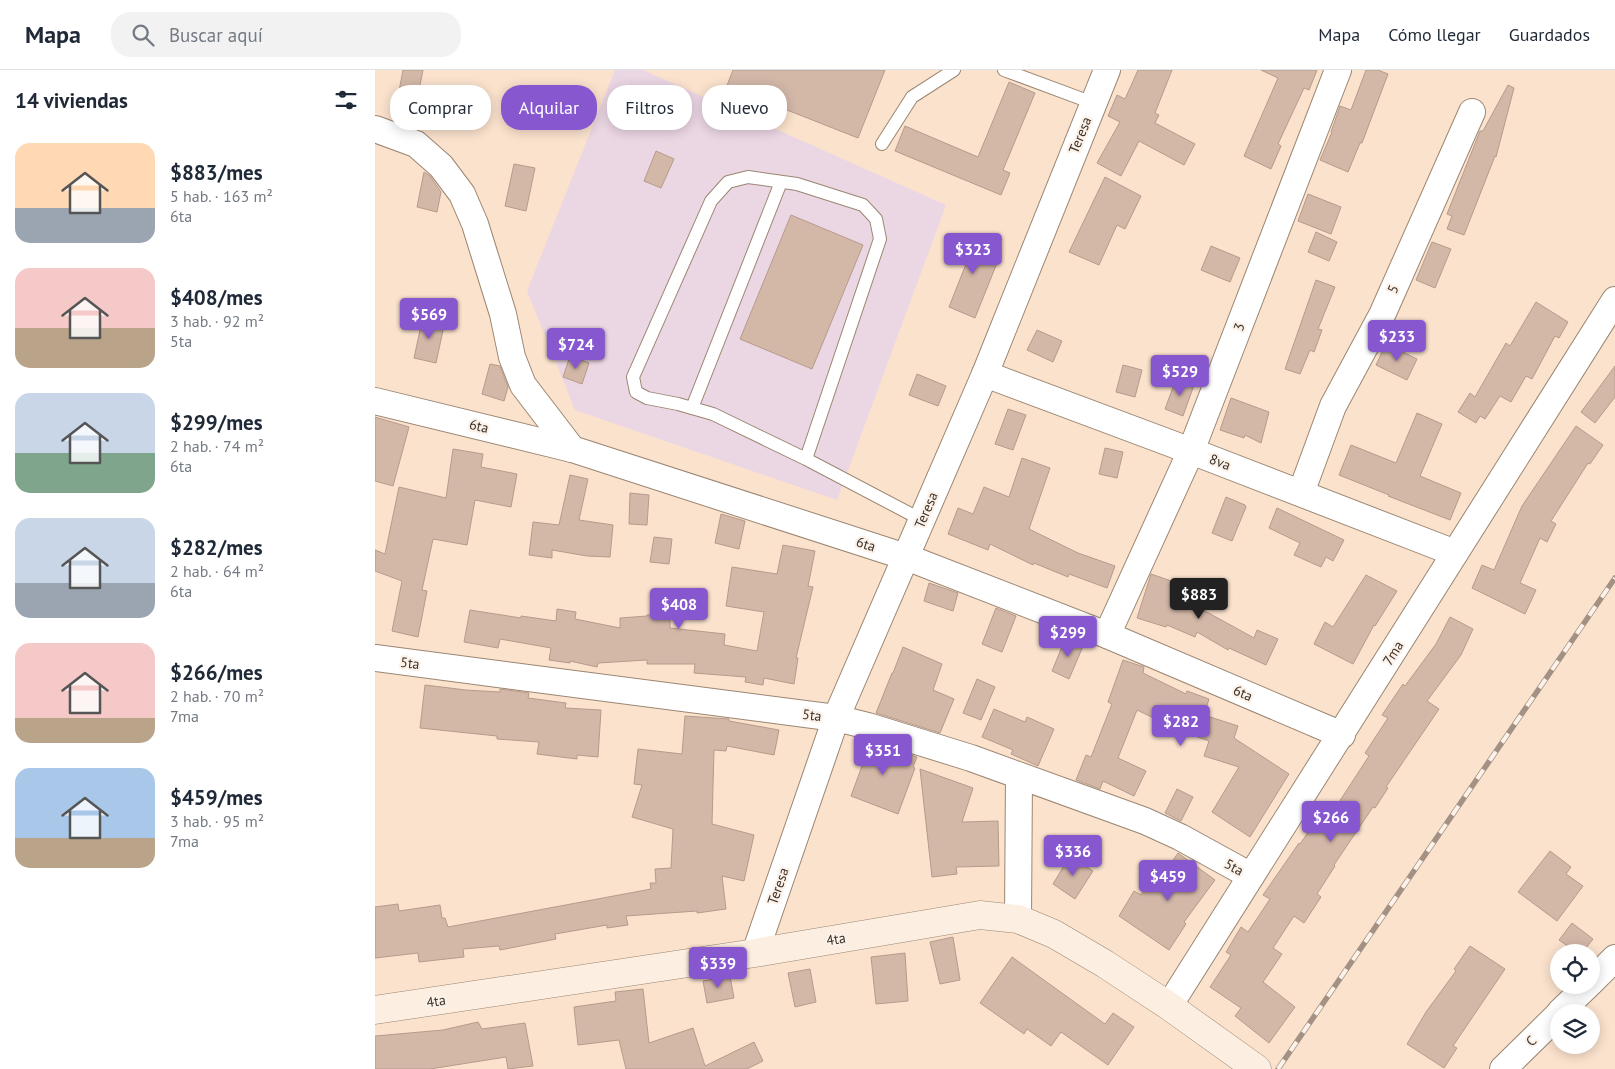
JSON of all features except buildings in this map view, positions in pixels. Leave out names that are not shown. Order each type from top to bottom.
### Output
[{"type":"street","name":"Teresa","points":[[755,953],[836,718],[985,374],[1107,70]]},
{"type":"street","name":"3","points":[[1107,634],[1191,451],[1338,70]]},
{"type":"street","name":"5","points":[[1301,493],[1333,406],[1382,315],[1472,112]]},
{"type":"street","points":[[375,129],[417,144],[441,166],[462,194],[475,224],[503,314],[512,357],[523,385],[572,450]]},
{"type":"street","name":"7ma","points":[[1169,1006],[1342,735],[1615,300]]},
{"type":"street","name":"8va","points":[[985,374],[1455,553]]},
{"type":"street","name":"6ta","points":[[375,401],[572,450],[906,557],[1107,634],[1342,735]]},
{"type":"street","name":"5ta","points":[[375,658],[836,718],[971,758],[1145,821],[1180,837],[1251,876]]},
{"type":"street","points":[[1018,919],[1019,776]]},
{"type":"street","name":"4ta","points":[[375,1010],[755,953],[981,915],[1018,919],[1054,934],[1105,964],[1169,1006],[1248,1066]]},
{"type":"street","points":[[1600,973],[1615,958]]},
{"type":"street","name":"C","points":[[1568,1004],[1579,994]]},
{"type":"street","name":"C","points":[[1503,1069],[1550,1022]]},
{"type":"lane","points":[[882,144],[912,97],[954,70]]},
{"type":"lane","points":[[1004,70],[1093,103]]},
{"type":"lane","points":[[806,459],[880,239],[876,219],[863,205],[797,184],[748,177],[728,182],[711,201],[633,377],[636,392],[647,398],[713,414],[806,459],[922,520]]},
{"type":"lane","points":[[693,408],[781,182]]},
{"type":"shaded area","points":[[615,70],[643,70],[677,85],[609,85]]},
{"type":"shaded area","points":[[607,90],[607,130],[692,130],[692,92],[702,96],[702,130],[778,130],[946,205],[837,500],[575,410],[527,291],[591,130],[597,130],[597,115]]},
{"type":"railway","points":[[1278,1069],[1615,578]]}]
